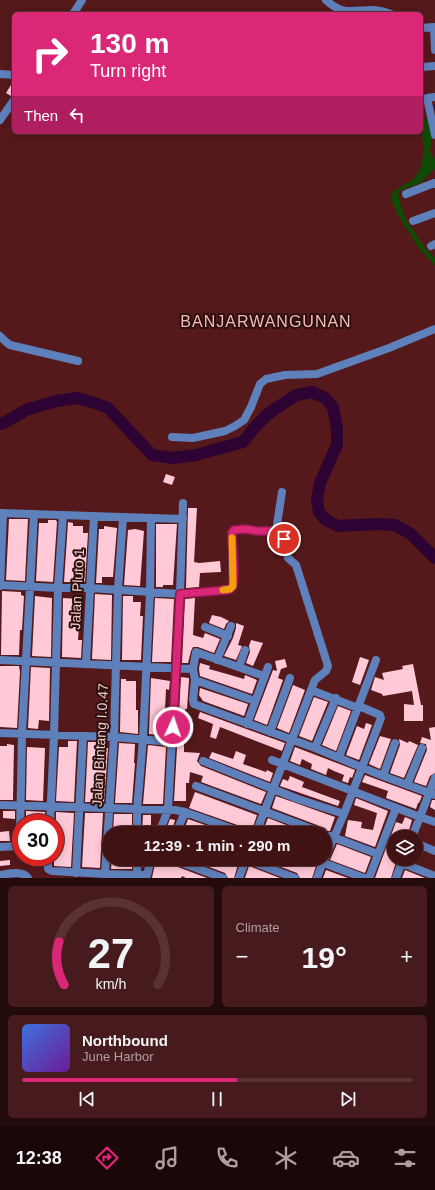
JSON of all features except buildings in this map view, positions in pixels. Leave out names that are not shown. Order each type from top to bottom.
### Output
[{"type":"street","points":[[73,12],[82,0]]},
{"type":"street","points":[[326,0],[340,11],[350,12],[381,10],[386,12]]},
{"type":"street","points":[[423,28],[435,27],[435,50]]},
{"type":"street","points":[[423,67],[435,66]]},
{"type":"street","points":[[0,74],[12,75]]},
{"type":"street","points":[[435,97],[427,98],[435,135]]},
{"type":"street","points":[[0,120],[12,103]]},
{"type":"street","points":[[406,194],[434,183],[435,184]]},
{"type":"street","points":[[413,221],[435,213]]},
{"type":"street","points":[[172,437],[193,438],[225,431],[235,426],[244,420],[260,384],[266,379],[285,375],[317,374],[389,348],[435,329]]},
{"type":"street","points":[[0,336],[10,345],[78,361]]},
{"type":"street","points":[[276,531],[282,492]]},
{"type":"street","points":[[162,826],[168,810],[180,594],[183,503]]},
{"type":"street","points":[[183,519],[2,513],[0,585],[118,589],[180,594],[227,590],[233,586],[234,574],[232,533],[234,530],[246,529],[257,531],[276,531],[282,534],[288,558],[296,565],[328,666],[326,671],[315,680],[259,826]]},
{"type":"street","points":[[21,814],[25,662],[34,514]]},
{"type":"street","points":[[50,814],[54,735],[58,588],[63,515]]},
{"type":"street","name":"Jalan Pluto 1","points":[[86,663],[94,516]]},
{"type":"street","name":"Jalan Bintang I.0.47","points":[[105,874],[114,737],[118,589],[123,518]]},
{"type":"street","points":[[137,826],[150,592],[151,518]]},
{"type":"street","points":[[217,660],[231,626]]},
{"type":"street","points":[[206,628],[228,636]]},
{"type":"street","points":[[239,667],[245,650]]},
{"type":"street","points":[[264,676],[196,652],[193,668],[195,680],[193,700],[195,705],[315,748],[432,794]]},
{"type":"street","points":[[0,660],[193,668]]},
{"type":"street","points":[[338,757],[376,660]]},
{"type":"street","points":[[247,724],[268,667]]},
{"type":"street","points":[[270,732],[290,678]]},
{"type":"street","points":[[195,680],[255,701]]},
{"type":"street","points":[[311,690],[376,712],[381,718],[332,842]]},
{"type":"street","points":[[315,748],[336,698]]},
{"type":"street","points":[[0,733],[114,737],[172,742]]},
{"type":"street","points":[[76,873],[83,736]]},
{"type":"street","points":[[384,776],[395,743]]},
{"type":"street","points":[[407,785],[422,748]]},
{"type":"street","points":[[272,760],[435,822]]},
{"type":"street","points":[[203,761],[273,789],[344,814]]},
{"type":"street","points":[[415,830],[432,794],[435,778]]},
{"type":"street","points":[[196,786],[304,826]]},
{"type":"street","points":[[0,805],[168,810],[185,812],[224,826]]},
{"type":"street","points":[[369,878],[396,808]]},
{"type":"street","points":[[179,826],[185,812]]},
{"type":"street","points":[[334,837],[378,854]]},
{"type":"street","points":[[423,846],[435,851]]},
{"type":"street","points":[[0,848],[12,847]]},
{"type":"street","points":[[332,864],[364,878]]},
{"type":"street","points":[[48,866],[48,869],[50,870],[76,873],[137,875],[148,874],[150,866]]},
{"type":"street","points":[[137,866],[137,875]]},
{"type":"street","points":[[191,866],[223,878]]},
{"type":"street","points":[[239,878],[243,866]]},
{"type":"street","points":[[263,866],[295,878]]},
{"type":"street","points":[[317,878],[322,866]]},
{"type":"street","points":[[396,878],[401,866]]},
{"type":"street","points":[[414,866],[435,876]]},
{"type":"street","points":[[0,875],[23,873],[27,875],[28,878]]},
{"type":"green space","points":[[423,118],[427,119],[432,135],[430,152],[435,160],[435,168],[421,183],[399,191],[398,194],[405,218],[425,248],[435,258],[435,266],[418,247],[398,215],[390,197],[397,189],[412,180],[418,174],[423,159]]},
{"type":"waterway","points":[[0,424],[26,410],[56,401],[77,398],[108,408],[152,455],[174,458],[196,455],[243,442],[268,414],[296,395],[312,392],[325,398],[333,407],[337,429],[337,445],[320,483],[317,501],[319,512],[326,520],[338,526],[378,524],[395,525],[411,534],[435,558]]},
{"type":"slow traffic","points":[[223,590],[230,589],[233,586],[234,574],[232,538]]},
{"type":"district","name":"BANJARWANGUNAN","points":[[266,321]]},
{"type":"route","points":[[173,727],[180,594],[211,590],[227,590],[232,588],[234,574],[232,533],[234,530],[246,529],[257,531],[276,531],[282,534],[284,539]]}]
